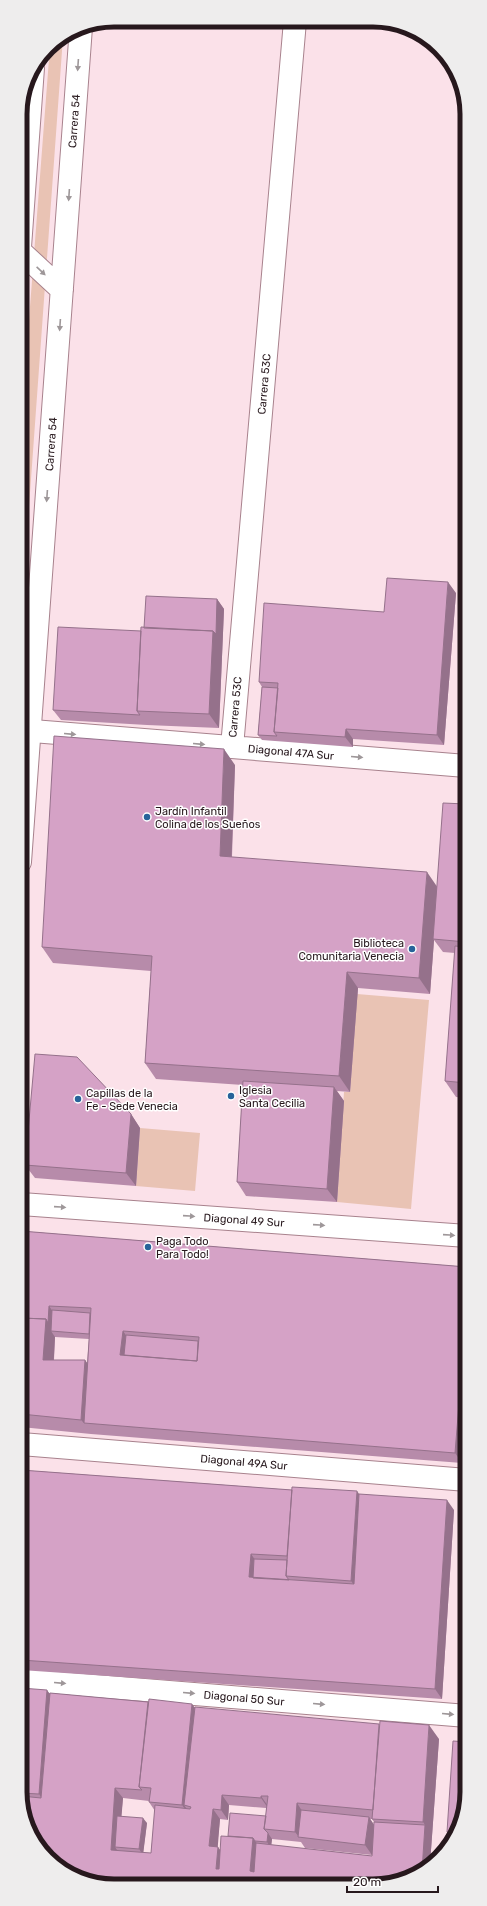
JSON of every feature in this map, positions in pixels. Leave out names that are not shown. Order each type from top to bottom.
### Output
[{"type":"street","name":"Carrera 53C","points":[[232,747],[294,27]]},
{"type":"street","name":"Carrera 54","points":[[27,719],[62,290],[80,34]]},
{"type":"street","points":[[27,151],[32,86]]},
{"type":"street","points":[[27,258],[62,290]]},
{"type":"street","name":"Diagonal 47A Sur","points":[[27,731],[460,766]]},
{"type":"street","name":"Diagonal 49 Sur","points":[[27,1204],[460,1235]]},
{"type":"street","name":"Diagonal 49A Sur","points":[[27,1444],[460,1479]]},
{"type":"street","name":"Diagonal 50 Sur","points":[[27,1680],[460,1715]]},
{"type":"shaded area","points":[[63,44],[27,534],[27,346],[49,55]]},
{"type":"shaded area","points":[[357,994],[429,1000],[411,1209],[337,1202],[344,1092],[350,1092]]},
{"type":"shaded area","points":[[140,1128],[200,1133],[195,1191],[136,1186]]},
{"type":"building","points":[[387,578],[448,582],[437,735],[346,729],[345,737],[274,732],[278,683],[259,682],[264,603],[384,612]]},
{"type":"building","points":[[146,596],[217,599],[216,634],[213,631],[144,628]]},
{"type":"building","points":[[58,627],[141,631],[137,711],[140,715],[53,710]]},
{"type":"building","points":[[141,627],[213,631],[209,714],[137,711]]},
{"type":"building","points":[[262,687],[278,688],[274,732],[277,736],[258,735]]},
{"type":"building","points":[[54,736],[224,749],[220,856],[427,872],[419,978],[347,972],[339,1076],[145,1063],[152,956],[42,947]]},
{"type":"building","points":[[443,803],[460,804],[460,941],[433,939]]},
{"type":"building","points":[[455,946],[460,946],[460,1082],[445,1081]]},
{"type":"building","name":"Capillas de la Fe - Sede Venecia","points":[[35,1054],[77,1057],[131,1114],[126,1173],[27,1165],[27,1143]]},
{"type":"building","points":[[243,1081],[334,1087],[327,1189],[237,1182]]},
{"type":"building","points":[[27,1231],[460,1266],[460,1391],[455,1453],[84,1423],[91,1308],[49,1306],[48,1323],[46,1319],[27,1318]],"holes":[[[123,1331],[199,1337],[197,1361],[120,1355]]]},
{"type":"building","points":[[52,1310],[90,1313],[89,1334],[51,1331]]},
{"type":"building","points":[[27,1318],[46,1319],[43,1360],[85,1360],[81,1420],[27,1415]]},
{"type":"building","points":[[126,1335],[198,1341],[197,1361],[124,1355]]},
{"type":"building","points":[[27,1470],[292,1490],[287,1556],[251,1554],[249,1577],[354,1584],[359,1494],[447,1500],[435,1689],[27,1660]]},
{"type":"building","points":[[292,1487],[357,1491],[351,1581],[286,1576]]},
{"type":"building","points":[[254,1559],[287,1560],[286,1576],[289,1580],[253,1578]]},
{"type":"building","points":[[27,1688],[47,1690],[39,1794],[27,1793]]},
{"type":"building","points":[[50,1693],[148,1702],[139,1787],[142,1790],[115,1788],[111,1850],[151,1853],[155,1805],[190,1809],[191,1807],[184,1805],[195,1707],[379,1724],[373,1810],[297,1803],[295,1832],[264,1829],[268,1796],[261,1796],[261,1798],[222,1795],[221,1810],[213,1809],[209,1846],[218,1847],[216,1869],[219,1869],[221,1836],[253,1838],[250,1871],[254,1872],[256,1843],[372,1856],[374,1822],[425,1825],[422,1863],[412,1870],[396,1876],[373,1879],[102,1878],[91,1876],[70,1867],[57,1858],[48,1849],[36,1831],[30,1815],[28,1804],[27,1797],[41,1798]]},
{"type":"building","points":[[149,1699],[192,1704],[182,1805],[149,1802],[151,1788],[139,1787]]},
{"type":"building","points":[[380,1721],[429,1725],[423,1822],[372,1819]]},
{"type":"building","points":[[453,1741],[460,1742],[460,1798],[457,1815],[453,1826],[450,1832],[447,1832]]},
{"type":"building","points":[[301,1810],[369,1817],[365,1845],[298,1837]]},
{"type":"building","points":[[230,1813],[266,1816],[264,1829],[268,1833],[267,1842],[255,1841],[253,1838],[228,1836]]},
{"type":"building","points":[[117,1816],[143,1818],[139,1849],[115,1847]]},
{"type":"place","name":"Jardín Infantil Colina de los Sueños","points":[[147,817]]},
{"type":"place","name":"Biblioteca Comunitaria Venecia","points":[[412,949]]},
{"type":"place","name":"Iglesia Santa Cecilia","points":[[231,1096]]},
{"type":"place","name":"Capillas de la Fe - Sede Venecia","points":[[78,1099]]},
{"type":"place","name":"Paga Todo Para Todo!","points":[[148,1247]]}]
